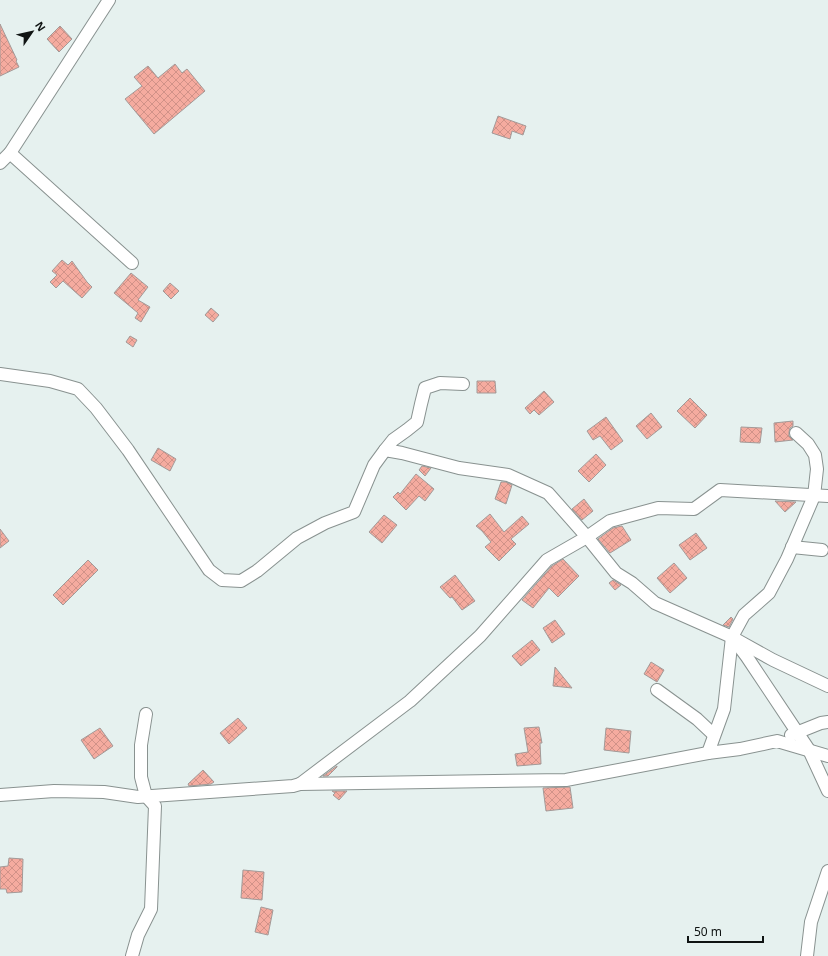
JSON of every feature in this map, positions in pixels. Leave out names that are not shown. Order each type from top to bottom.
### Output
[{"type":"street","points":[[0,163],[10,152],[109,0]]},
{"type":"street","points":[[10,152],[132,263]]},
{"type":"street","points":[[0,374],[50,381],[78,389],[96,408],[128,450],[209,570],[222,580],[241,581],[297,538],[325,523],[354,512],[374,465],[393,440],[417,422],[425,388],[440,383],[463,384]]},
{"type":"street","points":[[708,753],[724,709],[732,637],[744,615],[769,593],[787,559],[814,496],[817,469],[815,455],[808,444],[796,433]]},
{"type":"street","points":[[385,450],[459,468],[508,475],[548,493],[587,537],[616,573],[632,583],[655,603],[732,637],[773,660],[828,686]]},
{"type":"street","points":[[300,784],[410,701],[480,636],[547,560],[587,537],[610,521],[658,508],[694,509],[720,490],[828,496]]},
{"type":"street","points":[[792,547],[822,550]]},
{"type":"street","points":[[732,637],[809,750],[828,791]]},
{"type":"street","points":[[657,690],[697,719],[714,735]]},
{"type":"street","points":[[146,714],[141,745],[141,777],[146,796],[155,806]]},
{"type":"street","points":[[0,795],[54,791],[104,792],[138,797],[293,786],[300,784],[566,780],[777,741],[821,723],[828,722]]},
{"type":"street","points":[[777,741],[828,756]]},
{"type":"street","points":[[132,956],[138,935],[150,908],[155,806],[166,795]]},
{"type":"street","points":[[808,956],[811,922],[828,872]]},
{"type":"building","points":[[0,24],[19,67],[0,76]]},
{"type":"building","points":[[60,26],[72,39],[59,52],[47,39]]},
{"type":"building","points":[[175,64],[182,73],[187,69],[205,91],[154,134],[125,99],[142,86],[134,77],[148,66],[158,78]]},
{"type":"building","points":[[498,116],[526,126],[523,135],[512,131],[510,139],[492,133]]},
{"type":"building","points":[[62,260],[68,265],[72,261],[92,287],[82,298],[63,281],[56,288],[50,282],[57,275],[52,271]]},
{"type":"building","points":[[131,273],[148,287],[138,300],[150,307],[141,322],[135,318],[138,313],[114,293]]},
{"type":"building","points":[[170,283],[179,291],[171,299],[163,291]]},
{"type":"building","points":[[211,308],[219,315],[213,322],[205,315]]},
{"type":"building","points":[[130,336],[137,340],[133,347],[126,342]]},
{"type":"building","points":[[477,381],[495,381],[496,393],[477,393]]},
{"type":"building","points":[[544,391],[554,402],[539,415],[534,410],[530,414],[525,408]]},
{"type":"building","points":[[690,398],[707,415],[695,428],[677,411]]},
{"type":"building","points":[[651,413],[662,427],[647,439],[636,426]]},
{"type":"building","points":[[606,417],[623,441],[611,450],[600,436],[593,440],[587,431]]},
{"type":"building","points":[[793,421],[793,426],[790,428],[789,436],[793,440],[775,442],[774,423]]},
{"type":"building","points":[[741,427],[762,428],[760,443],[740,442]]},
{"type":"building","points":[[158,448],[176,459],[170,471],[151,460]]},
{"type":"building","points":[[596,454],[606,465],[589,482],[578,471]]},
{"type":"building","points":[[422,466],[431,468],[425,476],[419,470]]},
{"type":"building","points":[[416,474],[434,489],[425,501],[419,496],[406,510],[393,497],[398,492],[400,494]]},
{"type":"building","points":[[501,482],[506,482],[512,485],[506,504],[495,499]]},
{"type":"building","points":[[584,499],[593,511],[582,520],[572,509]]},
{"type":"building","points":[[775,501],[796,502],[785,512]]},
{"type":"building","points":[[490,514],[504,532],[522,516],[529,524],[511,539],[516,544],[499,561],[485,547],[491,542],[476,526]]},
{"type":"building","points":[[384,515],[397,525],[382,543],[369,532]]},
{"type":"building","points":[[622,526],[631,540],[610,553],[598,539],[613,528]]},
{"type":"building","points":[[0,529],[9,541],[0,548]]},
{"type":"building","points":[[696,533],[707,548],[690,560],[679,545]]},
{"type":"building","points":[[563,559],[579,576],[558,597],[549,588],[533,608],[522,600],[552,566]]},
{"type":"building","points":[[88,560],[98,570],[63,605],[53,595]]},
{"type":"building","points":[[674,563],[687,578],[670,593],[657,578]]},
{"type":"building","points":[[455,575],[475,601],[462,610],[452,597],[450,598],[440,587]]},
{"type":"building","points":[[613,580],[621,585],[615,590],[609,583]]},
{"type":"building","points":[[731,617],[733,619],[729,627],[723,625]]},
{"type":"building","points":[[555,620],[565,634],[552,643],[543,628]]},
{"type":"building","points":[[532,640],[540,650],[521,666],[512,656]]},
{"type":"building","points":[[651,662],[664,670],[657,682],[644,674]]},
{"type":"building","points":[[555,667],[572,688],[553,686]]},
{"type":"building","points":[[238,718],[247,728],[229,744],[220,733]]},
{"type":"building","points":[[539,727],[542,743],[540,743],[541,764],[517,766],[515,754],[528,752],[524,728]]},
{"type":"building","points":[[100,728],[113,746],[94,759],[81,740]]},
{"type":"building","points":[[606,728],[631,731],[629,753],[604,750]]},
{"type":"building","points":[[337,766],[328,776],[323,776]]},
{"type":"building","points":[[203,770],[214,782],[211,784],[189,786],[188,784]]},
{"type":"building","points":[[570,787],[573,808],[546,811],[543,788]]},
{"type":"building","points":[[332,791],[347,791],[339,800],[333,795],[335,793]]},
{"type":"building","points":[[9,858],[23,859],[22,892],[7,893],[6,889],[0,889],[0,867],[8,866]]},
{"type":"building","points":[[243,870],[264,872],[262,900],[241,898]]},
{"type":"building","points":[[261,907],[273,910],[268,935],[255,932]]}]
